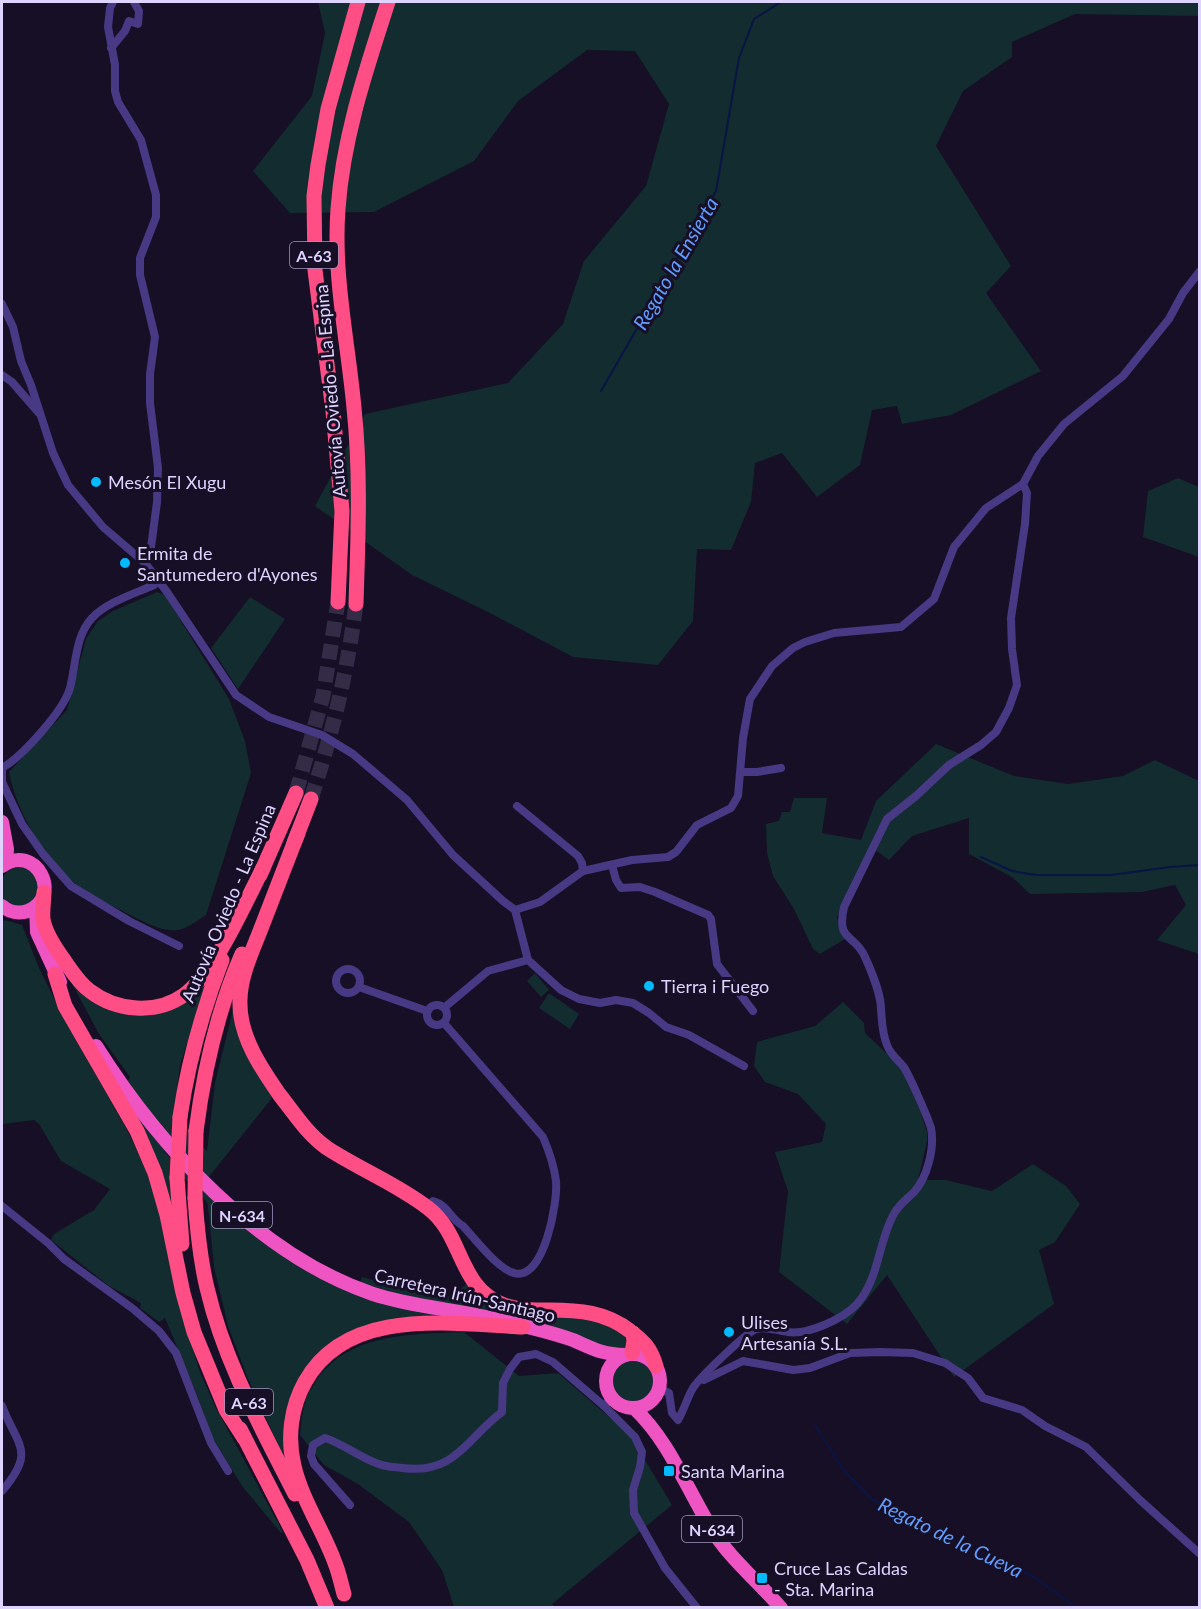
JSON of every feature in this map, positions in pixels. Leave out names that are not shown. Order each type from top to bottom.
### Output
[{"type":"highway","name":"Autovía Oviedo - La Espina","points":[[338,602],[342,511],[333,411],[315,270],[314,196],[328,109],[358,2]]},
{"type":"highway","name":"Autovía Oviedo - La Espina","points":[[356,604],[359,469],[354,405],[340,295],[338,210],[341,177],[354,108],[388,2]]},
{"type":"highway","name":"Autovía Oviedo - La Espina","points":[[296,793],[226,950],[209,994],[189,1061],[180,1117],[177,1178],[183,1254],[190,1297],[210,1363],[244,1438],[307,1560],[327,1608]]},
{"type":"highway","name":"Autovía Oviedo - La Espina","points":[[310,799],[298,833],[226,994],[207,1058],[196,1131],[195,1198],[197,1231],[206,1286],[221,1338],[233,1369],[346,1601]]},
{"type":"highway","points":[[3,827],[23,860],[41,872],[44,881],[43,920],[55,947],[88,990],[112,1003],[133,1008],[159,1006],[172,1002],[182,997],[197,983],[223,945],[263,868]]},
{"type":"highway","points":[[3,827],[4,865],[23,860]]},
{"type":"highway","points":[[298,833],[248,964],[240,1004],[245,1035],[274,1086],[298,1120],[319,1142],[427,1207],[441,1220],[471,1279],[488,1297],[514,1308],[594,1313],[615,1321],[644,1341],[653,1354],[656,1366]]},
{"type":"highway","name":"N-634","points":[[36,906],[44,892]]},
{"type":"highway","name":"N-634","points":[[2,906],[14,912]]},
{"type":"highway","points":[[14,912],[23,912],[36,906]]},
{"type":"highway","name":"Carretera Irún-Santiago","points":[[36,906],[36,932]]},
{"type":"highway","name":"Carretera Irún-Santiago","points":[[14,912],[36,932],[55,974],[103,1058],[159,1133],[204,1182],[269,1237],[317,1269],[374,1294],[523,1327],[574,1341],[605,1354],[629,1354]]},
{"type":"highway","points":[[55,974],[65,1006],[137,1131],[155,1173],[194,1332],[226,1410],[244,1438]]},
{"type":"highway","points":[[346,1601],[335,1564],[298,1482],[293,1463],[291,1426],[300,1390],[310,1372],[345,1341],[370,1331],[437,1322],[523,1327]]},
{"type":"highway","points":[[607,1374],[617,1359],[629,1354],[634,1341],[633,1333]]},
{"type":"highway","name":"Carretera Irún-Santiago","points":[[584,1346],[597,1358],[607,1374]]},
{"type":"highway","name":"N-634","points":[[629,1354],[641,1354],[656,1366],[660,1375],[656,1420],[662,1440]]},
{"type":"highway","name":"N-634","points":[[607,1374],[608,1402],[634,1408],[650,1422],[712,1530],[733,1558],[781,1608]]},
{"type":"highway","points":[[634,1408],[645,1405],[657,1394]]},
{"type":"street","points":[[113,2],[108,27],[115,65],[115,91],[118,102],[141,140],[156,195],[156,217],[140,258],[140,275],[155,337],[150,374],[150,403],[158,468],[157,502],[150,555],[145,563]]},
{"type":"street","points":[[111,48],[125,31],[129,21],[138,24],[139,10],[134,2]]},
{"type":"street","points":[[515,910],[540,902],[583,871],[632,860],[668,856],[676,852],[697,825],[731,808],[738,796],[743,738],[750,699],[772,666],[792,648],[834,633],[902,627],[934,598],[954,547],[986,508],[1023,484],[1038,456],[1064,424],[1123,376],[1169,319],[1200,271]]},
{"type":"street","points":[[2,304],[13,327],[21,361],[53,453],[69,485],[103,527],[145,563],[236,695],[269,717],[322,735],[353,754],[407,800],[453,855],[515,910],[528,960],[561,990],[579,999],[600,1004],[616,1000],[633,1003],[666,1027],[689,1035],[744,1066]]},
{"type":"street","points":[[2,375],[12,382],[41,415]]},
{"type":"street","points":[[657,1394],[669,1393],[672,1413],[678,1420],[695,1384],[745,1336],[756,1329],[790,1333],[806,1332],[832,1321],[858,1303],[874,1277],[894,1214],[903,1201],[920,1185],[926,1172],[932,1139],[931,1127],[904,1067],[886,1044],[881,1007],[873,975],[862,951],[843,931],[841,922],[844,907],[887,819],[950,765],[981,745],[996,732],[1009,708],[1017,685],[1011,618],[1025,524],[1027,493],[1023,484]]},
{"type":"street","points":[[158,581],[101,610],[87,624],[81,635],[70,688],[62,707],[13,761],[2,768],[2,782],[30,837],[66,881],[100,905],[179,946]]},
{"type":"street","points":[[741,772],[781,768]]},
{"type":"street","points":[[517,806],[578,856],[583,871]]},
{"type":"street","points":[[612,865],[621,888],[640,887],[708,915],[711,919],[717,964],[753,1011]]},
{"type":"street","points":[[445,1007],[488,971],[528,960]]},
{"type":"street","points":[[359,987],[427,1011]]},
{"type":"street","points":[[434,1005],[445,1007],[448,1014],[444,1023],[439,1025],[432,1023],[427,1017],[427,1011],[434,1005]]},
{"type":"street","points":[[427,1207],[433,1201],[441,1203],[456,1222],[463,1226],[505,1269],[515,1274],[523,1274],[534,1267],[546,1240],[554,1210],[556,1183],[551,1157],[543,1137],[444,1023]]},
{"type":"street","points":[[2,1206],[64,1259],[159,1331],[176,1353],[211,1443],[228,1471]]},
{"type":"street","points":[[695,1384],[743,1361],[794,1370],[810,1368],[850,1353],[880,1352],[913,1353],[945,1363],[968,1378],[983,1398],[1022,1410],[1045,1426],[1086,1447],[1200,1554]]},
{"type":"street","points":[[350,1505],[314,1464],[310,1455],[313,1445],[325,1438],[379,1464],[420,1470],[445,1463],[468,1446],[485,1425],[502,1412],[503,1383],[510,1369],[519,1358],[536,1354],[553,1362],[608,1402],[635,1437],[642,1452],[633,1490],[634,1513],[665,1568],[698,1608]]},
{"type":"street","points":[[2,1406],[18,1437],[22,1461],[13,1478],[2,1491]]},
{"type":"green space","points":[[318,2],[1199,2],[1199,16],[1075,14],[1012,42],[1012,57],[963,91],[936,146],[1011,266],[986,293],[1041,371],[951,415],[902,424],[897,406],[872,410],[860,465],[817,497],[782,453],[755,463],[751,502],[731,550],[697,549],[693,621],[658,665],[573,657],[412,575],[315,506],[365,414],[508,383],[563,324],[584,261],[646,186],[669,104],[635,51],[587,50],[518,101],[474,161],[374,212],[290,213],[253,171],[312,96],[325,33]]},
{"type":"green space","points":[[1178,478],[1199,487],[1199,557],[1143,537],[1148,491]]},
{"type":"green space","points":[[157,592],[165,595],[229,699],[245,741],[251,773],[206,915],[178,930],[159,928],[147,923],[93,896],[68,877],[45,851],[26,820],[9,772],[67,710],[86,639],[98,621],[113,611]]},
{"type":"green space","points":[[250,597],[285,619],[238,689],[211,648]]},
{"type":"green space","points":[[936,744],[1014,776],[1068,784],[1123,776],[1155,760],[1199,781],[1199,954],[1157,940],[1186,905],[1175,885],[1142,892],[1030,894],[1012,877],[969,854],[969,818],[912,836],[889,860],[870,846],[837,917],[845,939],[820,954],[813,949],[794,909],[773,876],[767,853],[766,824],[779,821],[782,812],[790,812],[794,798],[827,798],[822,833],[861,840],[876,801]]},
{"type":"green space","points":[[20,866],[35,872],[40,887],[34,903],[18,908],[2,898],[2,885],[6,873]]},
{"type":"green space","points":[[5,920],[22,925],[39,968],[67,1024],[126,1128],[147,1171],[157,1200],[180,1307],[200,1372],[216,1408],[283,1532],[281,1533],[242,1486],[213,1438],[165,1318],[159,1322],[140,1308],[141,1303],[109,1286],[51,1240],[54,1234],[94,1210],[110,1189],[61,1161],[39,1124],[34,1120],[2,1124],[2,922]]},
{"type":"green space","points":[[63,967],[124,1012],[205,984],[180,1066],[173,1118],[207,1151],[215,1083],[235,1002],[272,1098],[208,1178],[171,1139],[127,1082],[130,1077],[99,1034]]},
{"type":"green space","points":[[535,973],[549,990],[541,997],[527,981]]},
{"type":"green space","points":[[549,993],[579,1014],[570,1029],[539,1008]]},
{"type":"green space","points":[[843,1002],[864,1023],[865,1033],[901,1067],[921,1113],[927,1132],[927,1141],[918,1180],[945,1180],[992,1191],[1033,1164],[1066,1186],[1080,1204],[1055,1242],[1039,1250],[1054,1304],[954,1377],[887,1275],[847,1324],[779,1272],[788,1191],[775,1152],[822,1142],[826,1124],[798,1094],[765,1082],[754,1066],[757,1042],[815,1026]]},
{"type":"green space","points":[[117,1087],[169,1157],[207,1193],[283,1254],[455,1318],[384,1324],[307,1370],[287,1464],[248,1379],[228,1326],[214,1267],[208,1205],[171,1164],[173,1212]]},
{"type":"green space","points":[[362,1277],[420,1293],[453,1297],[467,1283],[474,1293],[562,1315],[598,1320],[628,1336],[628,1349],[609,1350],[527,1320],[405,1296],[360,1282]]},
{"type":"green space","points":[[464,1332],[519,1376],[558,1373],[630,1435],[672,1505],[552,1604],[555,1607],[454,1607],[442,1570],[409,1522],[358,1484],[324,1465],[300,1435],[308,1394],[326,1369],[342,1355],[360,1346],[400,1336]]},
{"type":"green space","points":[[633,1361],[641,1362],[648,1367],[653,1374],[653,1390],[648,1397],[641,1402],[633,1403],[625,1402],[618,1397],[613,1390],[612,1382],[613,1374],[618,1367],[625,1362]]},
{"type":"waterway","name":"Regato la Ensierta","points":[[601,391],[716,191],[739,58],[754,19],[781,2]]},
{"type":"waterway","points":[[981,857],[1012,871],[1035,875],[1111,875],[1200,865]]},
{"type":"waterway","name":"Regato de la Cueva","points":[[815,1425],[842,1468],[872,1500],[920,1519],[969,1550],[1031,1575],[1077,1608]]},
{"type":"tunnel","points":[[296,793],[323,696],[338,602]]},
{"type":"tunnel","points":[[311,799],[338,702],[356,604]]},
{"type":"place","name":"Mesón El Xugu","points":[[96,482]]},
{"type":"place","name":"Ermita de Santumedero d'Ayones","points":[[125,563]]},
{"type":"place","name":"Tierra i Fuego","points":[[649,986]]},
{"type":"place","name":"Ulises Artesanía S.L.","points":[[729,1332]]},
{"type":"place","name":"Santa Marina","points":[[669,1471]]},
{"type":"place","name":"Cruce Las Caldas - Sta. Marina","points":[[762,1578]]}]
